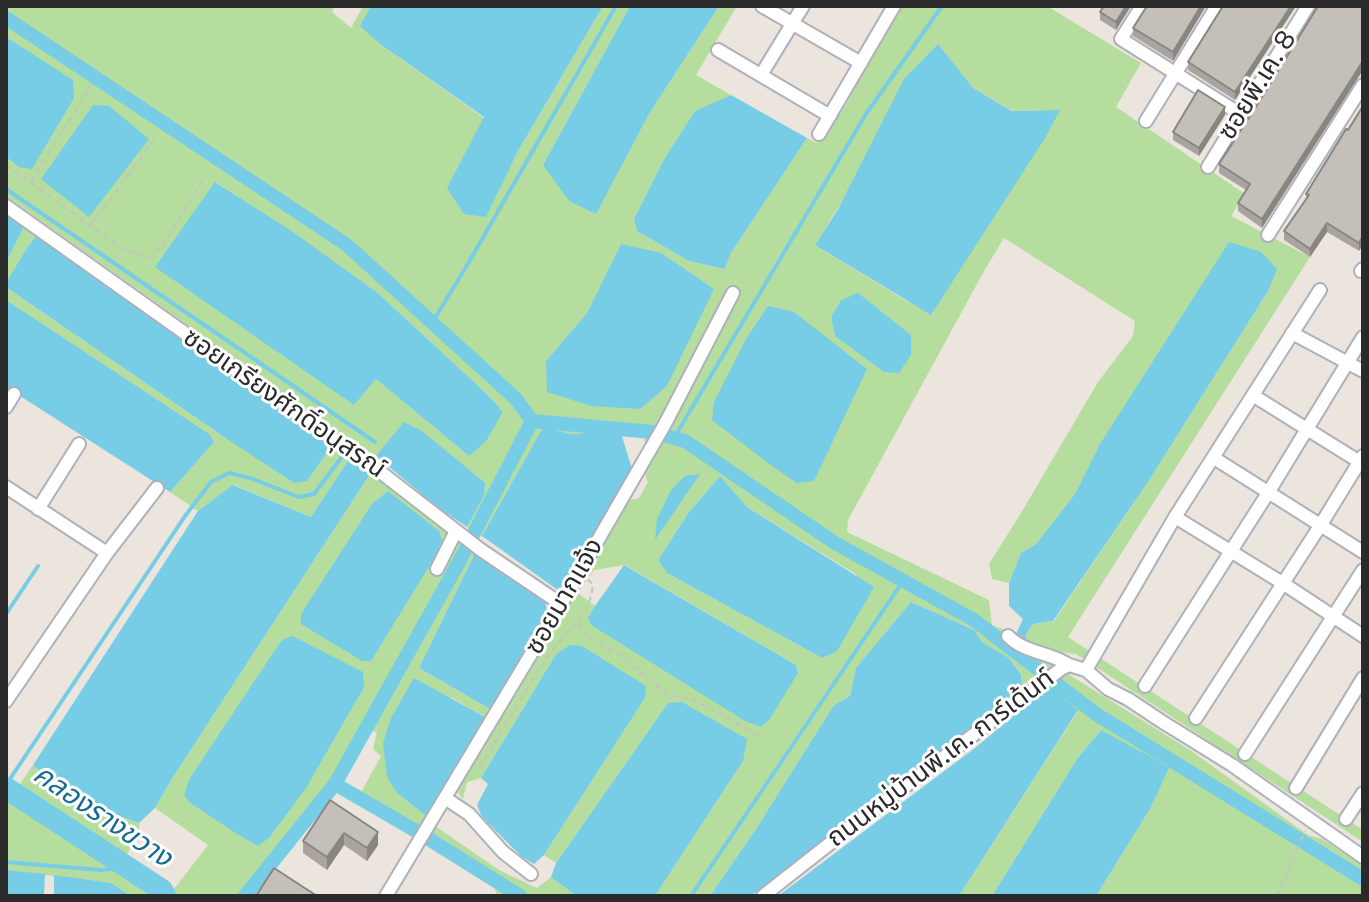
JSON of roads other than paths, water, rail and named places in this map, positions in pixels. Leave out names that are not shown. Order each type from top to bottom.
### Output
[{"type":"street","points":[[762,6],[861,63]]},
{"type":"street","points":[[761,75],[803,6]]},
{"type":"street","points":[[1142,6],[1121,39],[1240,114]]},
{"type":"street","points":[[1146,121],[1217,6]]},
{"type":"street","name":"ซอยพี.เค. 8","points":[[1208,167],[1308,6]]},
{"type":"street","points":[[819,134],[889,8]]},
{"type":"street","points":[[718,50],[830,116]]},
{"type":"street","points":[[1268,235],[1363,85]]},
{"type":"street","name":"ซอยเกรียงศักดิ์อนุสรณ์","points":[[6,206],[383,474],[481,550],[561,604]]},
{"type":"street","points":[[1086,670],[1175,517],[1320,290]]},
{"type":"street","name":"ซอยมากแจ้ง","points":[[386,896],[581,570],[665,424],[733,293]]},
{"type":"street","points":[[1292,333],[1363,371]]},
{"type":"street","points":[[1145,686],[1363,337]]},
{"type":"street","points":[[6,407],[14,394]]},
{"type":"street","points":[[1196,718],[1362,460],[1254,396]]},
{"type":"street","points":[[38,509],[79,444]]},
{"type":"street","points":[[1214,458],[1363,552]]},
{"type":"street","points":[[6,487],[107,553]]},
{"type":"street","points":[[6,701],[107,553],[157,488]]},
{"type":"street","points":[[1175,517],[1363,636]]},
{"type":"street","points":[[437,569],[459,533]]},
{"type":"street","points":[[1245,754],[1363,570]]},
{"type":"street","points":[[1008,636],[1019,645],[1057,658],[1065,667]]},
{"type":"street","name":"ถนนหมู่บ้านพี.เค. การ์เด้นท์","points":[[763,896],[1065,667],[1086,670],[1108,689],[1232,765],[1363,857]]},
{"type":"street","points":[[1296,788],[1363,678]]},
{"type":"street","points":[[1346,819],[1363,793]]},
{"type":"street","points":[[445,798],[469,814],[503,852],[531,874]]},
{"type":"water","points":[[371,6],[603,6],[518,151],[486,217],[464,214],[447,188],[484,117],[380,44],[360,26]]},
{"type":"water","points":[[630,6],[719,6],[649,114],[596,214],[569,201],[543,165]]},
{"type":"water","points":[[6,37],[73,80],[74,98],[32,169],[19,167],[6,157]]},
{"type":"water","points":[[938,44],[973,88],[1012,111],[1060,110],[931,315],[815,245],[838,209],[904,79]]},
{"type":"water","points":[[731,95],[807,138],[731,253],[724,269],[689,261],[637,231],[634,219],[663,161],[695,111]]},
{"type":"water","points":[[93,105],[109,106],[149,139],[89,217],[41,179]]},
{"type":"water","points":[[215,182],[293,232],[379,294],[490,397],[503,412],[486,441],[469,456],[376,379],[354,405],[155,267]]},
{"type":"water","points":[[6,215],[24,227],[6,262]]},
{"type":"water","points":[[36,236],[333,444],[307,481],[294,483],[6,287]]},
{"type":"water","points":[[1229,242],[1261,252],[1277,269],[1268,291],[1148,482],[1053,621],[1033,624],[1026,634],[1025,643],[1016,634],[1023,619],[1009,606],[1009,583],[1021,553],[1036,544],[1075,494],[1100,444]]},
{"type":"water","points":[[621,244],[661,253],[714,289],[667,386],[640,409],[591,406],[547,392],[546,361],[587,313]]},
{"type":"water","points":[[858,293],[911,335],[911,355],[899,373],[884,372],[835,336],[831,317],[841,300]]},
{"type":"water","points":[[6,300],[209,434],[214,442],[170,492],[6,387]]},
{"type":"water","points":[[768,306],[794,312],[867,369],[814,481],[797,483],[712,420],[714,402],[746,339]]},
{"type":"water","points":[[404,422],[422,431],[485,483],[484,496],[467,527],[440,509],[376,456]]},
{"type":"water","points":[[543,427],[570,434],[621,433],[632,469],[562,593],[482,536]]},
{"type":"water","points":[[351,456],[372,471],[155,808],[139,823],[56,789],[33,765],[198,511],[233,485],[311,517]]},
{"type":"water","points":[[700,474],[655,540],[657,519],[671,490],[685,476]]},
{"type":"water","points":[[720,476],[747,507],[874,587],[837,651],[822,658],[667,573],[658,560],[689,512]]},
{"type":"water","points":[[388,491],[439,531],[442,540],[436,555],[371,661],[362,661],[301,624],[301,614],[372,504]]},
{"type":"water","points":[[475,553],[544,598],[548,613],[490,709],[419,668]]},
{"type":"water","points":[[624,565],[796,665],[798,673],[769,720],[761,727],[745,721],[591,625],[588,618]]},
{"type":"water","points":[[911,602],[974,630],[982,642],[1009,658],[1021,674],[1022,688],[751,896],[710,896],[834,705],[850,696],[856,668]]},
{"type":"water","points":[[292,636],[363,672],[364,687],[306,788],[269,838],[258,846],[189,802],[184,795],[190,778],[281,641]]},
{"type":"water","points":[[570,645],[582,646],[646,686],[645,698],[544,855],[534,864],[522,857],[482,817],[477,805],[488,784],[481,778],[556,654]]},
{"type":"water","points":[[414,678],[485,717],[426,816],[397,793],[387,777],[383,743],[391,718]]},
{"type":"water","points":[[1049,686],[1078,710],[959,896],[778,896],[975,748]]},
{"type":"water","points":[[682,702],[747,739],[743,761],[655,896],[576,896],[551,877],[556,863],[668,703]]},
{"type":"water","points":[[1101,730],[1169,768],[1150,809],[1096,896],[992,896],[1077,759]]},
{"type":"water","points":[[6,870],[45,874],[44,896],[6,896]]},
{"type":"water","points":[[54,875],[111,883],[131,896],[54,896]]},
{"type":"waterway","points":[[432,323],[616,6]]},
{"type":"waterway","points":[[674,438],[866,114],[942,6]]},
{"type":"waterway","points":[[6,18],[347,245],[516,399],[532,421],[459,562],[335,784],[245,896]]},
{"type":"waterway","points":[[6,189],[375,442]]},
{"type":"waterway","points":[[532,421],[652,432],[685,441],[835,543],[974,620],[1096,714],[1363,879]]},
{"type":"waterway","points":[[6,785],[185,516],[211,482],[229,473],[299,497],[314,494],[341,458]]},
{"type":"waterway","points":[[6,614],[38,566]]},
{"type":"waterway","points":[[691,896],[903,581]]},
{"type":"waterway","points":[[335,784],[520,896]]},
{"type":"waterway","name":"คลองรางขวาง","points":[[6,788],[162,890],[165,896]]},
{"type":"waterway","points":[[6,862],[101,870],[127,867]]}]
